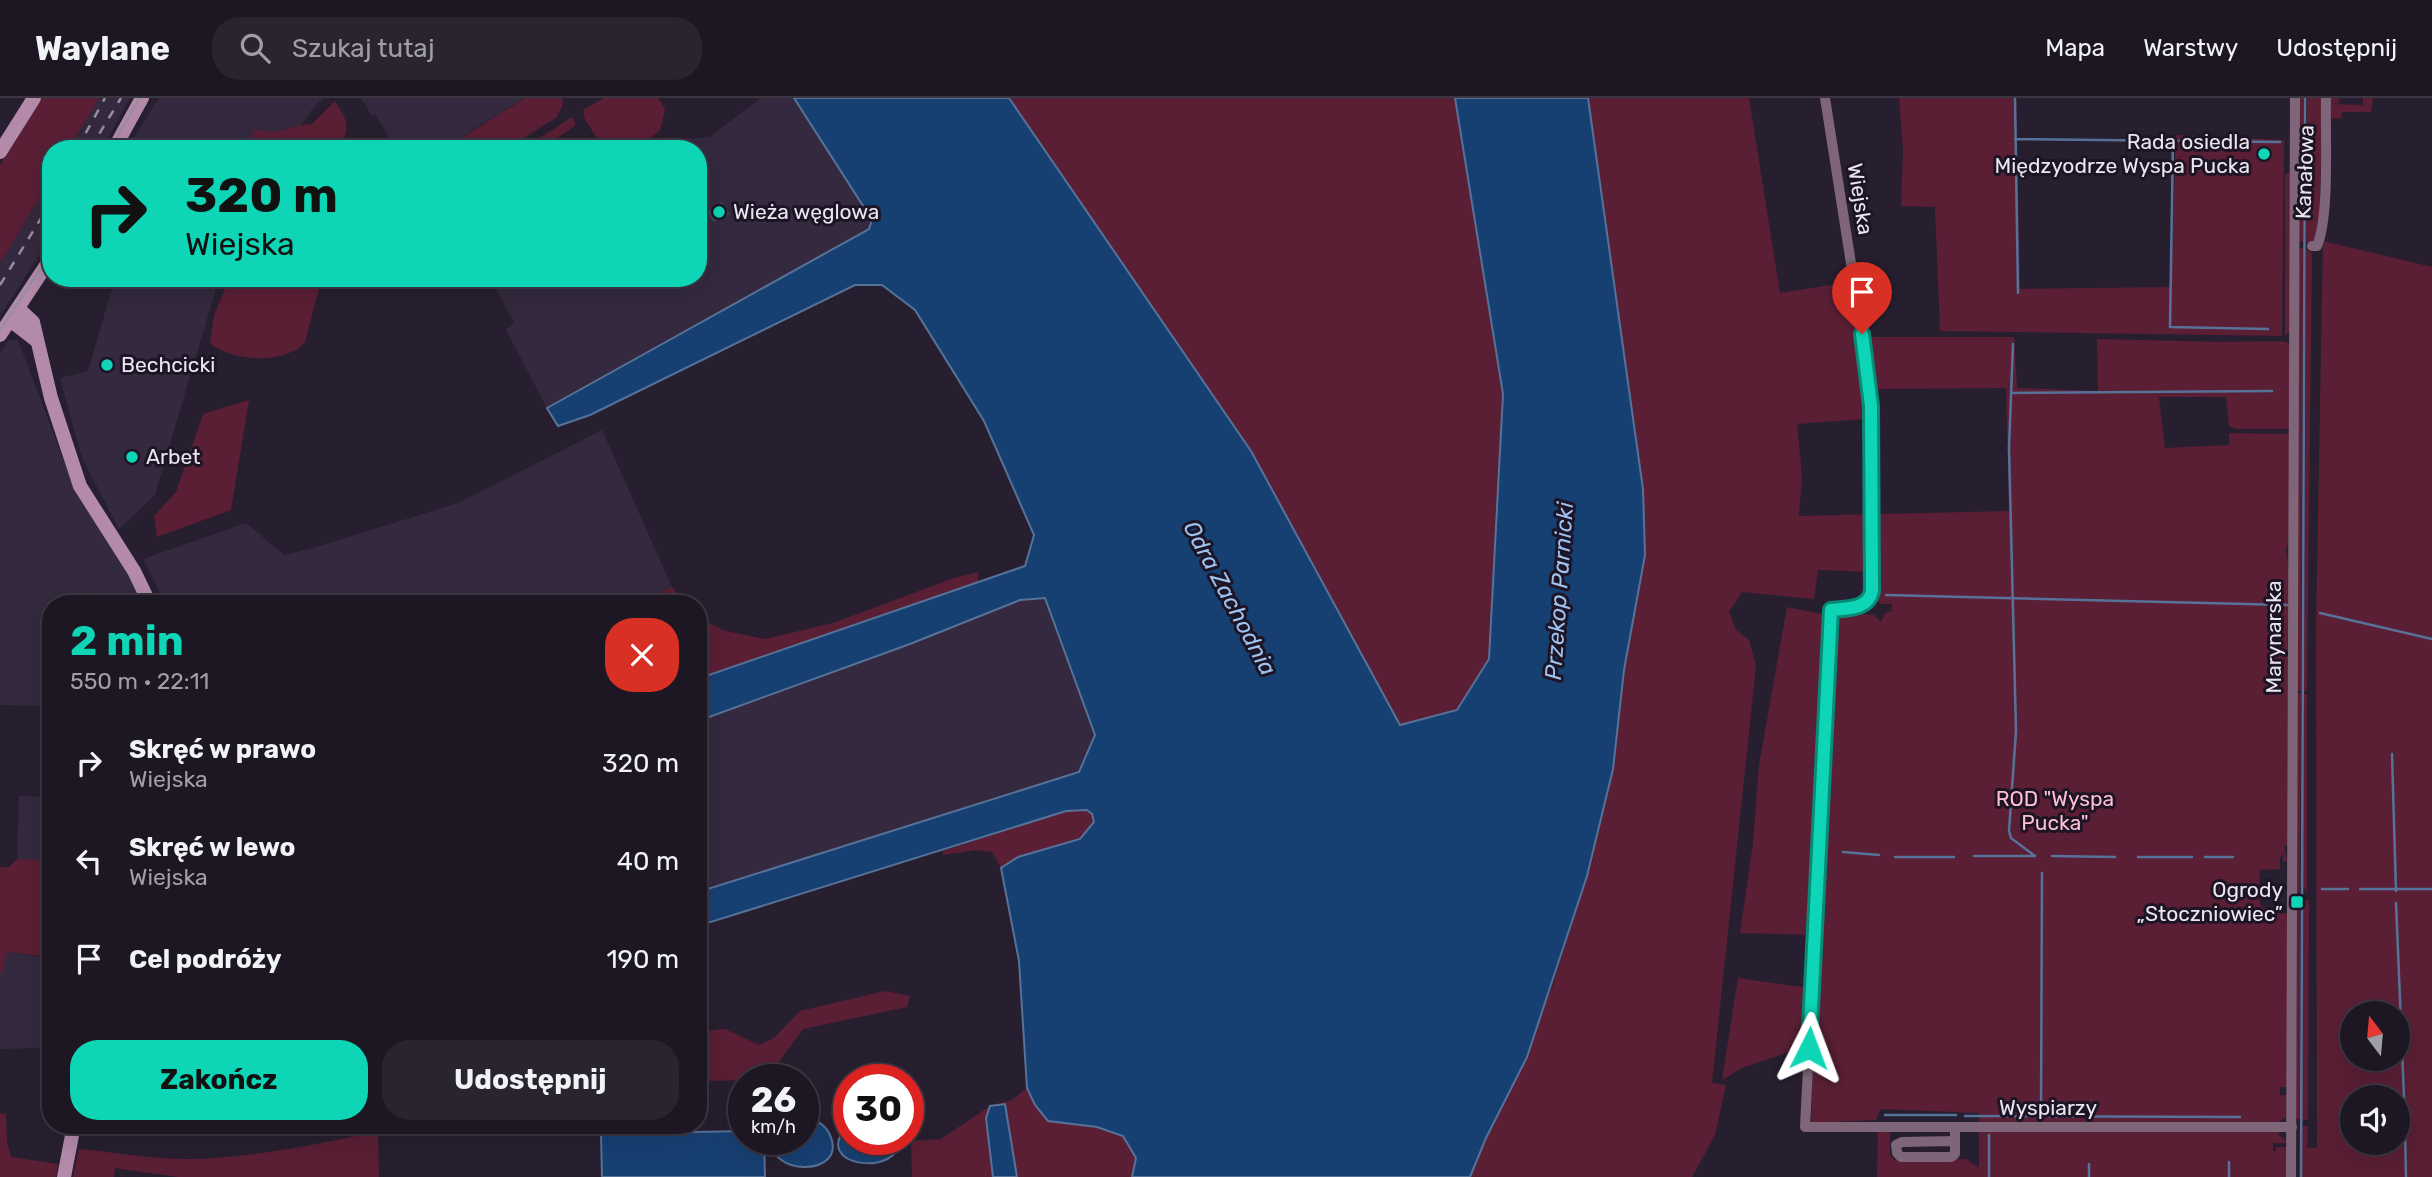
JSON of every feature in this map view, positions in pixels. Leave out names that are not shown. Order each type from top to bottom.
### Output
[{"type":"street","points":[[0,152],[34,98]]},
{"type":"street","points":[[119,140],[142,98]]},
{"type":"street","name":"Wiejska","points":[[1805,1127],[1831,610],[1861,606],[1871,596],[1871,406],[1825,98]]},
{"type":"street","name":"Marynarska","points":[[2291,1177],[2297,244],[2295,98]]},
{"type":"street","name":"Kanałowa","points":[[2314,246],[2323,218],[2326,98]]},
{"type":"street","points":[[0,335],[42,272]]},
{"type":"street","points":[[14,314],[37,341],[55,410],[80,486],[130,565],[145,595]]},
{"type":"street","name":"Wyspiarzy","points":[[1805,1127],[2291,1127]]},
{"type":"street","points":[[64,1177],[72,1134]]},
{"type":"street","points":[[1955,1137],[1956,1154],[1951,1157],[1901,1157],[1897,1153],[1896,1145],[1902,1142],[1955,1137]]},
{"type":"shaded area","points":[[99,98],[130,98],[107,140],[74,140]]},
{"type":"shaded area","points":[[159,98],[323,98],[291,140],[132,140]]},
{"type":"shaded area","points":[[361,98],[524,98],[457,140],[391,140],[375,114],[372,116]]},
{"type":"shaded area","points":[[761,98],[794,98],[872,221],[869,229],[547,408],[506,330],[514,323],[495,287],[707,287],[707,140],[672,140],[710,137]]},
{"type":"shaded area","points":[[42,194],[42,251],[0,316],[0,263]]},
{"type":"shaded area","points":[[112,287],[216,287],[155,495],[119,529],[82,458],[60,378],[88,371]]},
{"type":"shaded area","points":[[9,340],[18,340],[76,493],[139,595],[42,595],[42,706],[0,705],[0,353]]},
{"type":"shaded area","points":[[602,430],[672,587],[654,595],[160,595],[143,559],[246,523],[284,555],[458,503]]},
{"type":"shaded area","points":[[1046,598],[1095,735],[1079,772],[707,888],[707,718],[910,644],[1020,600]]},
{"type":"shaded area","points":[[19,796],[42,797],[42,860],[17,859]]},
{"type":"shaded area","points":[[6,952],[42,957],[42,1048],[0,1049],[0,973],[3,972]]},
{"type":"green space","points":[[42,98],[99,98],[74,140],[42,140],[42,194],[0,263],[0,165]]},
{"type":"green space","points":[[525,98],[562,98],[563,104],[557,117],[520,140],[458,140]]},
{"type":"green space","points":[[604,98],[658,98],[665,109],[660,131],[648,140],[594,140],[597,138],[585,120],[583,110]]},
{"type":"green space","points":[[1009,98],[1455,98],[1503,394],[1489,659],[1457,710],[1400,725],[1251,451]]},
{"type":"green space","name":"ROD \"Wyspa Pucka\"","points":[[1588,98],[1749,98],[1780,293],[1849,282],[1863,363],[1864,419],[1797,424],[1802,476],[1799,516],[2009,511],[2006,388],[1877,389],[1868,337],[2014,337],[2017,388],[2098,391],[2097,339],[2290,343],[2291,429],[2236,429],[2229,426],[2226,397],[2159,397],[2165,448],[2229,445],[2229,433],[2291,434],[2291,529],[2286,551],[2290,577],[2289,845],[2284,846],[2287,861],[2283,862],[2283,855],[2280,856],[2280,869],[2260,870],[2259,890],[2263,907],[2277,913],[2289,914],[2287,1087],[2280,1087],[2280,1095],[2287,1095],[2287,1117],[2280,1121],[2279,1135],[2288,1143],[2273,1143],[2273,1151],[2276,1151],[2276,1147],[2288,1147],[2288,1177],[1877,1177],[1878,1132],[1890,1131],[1890,1155],[1894,1160],[1966,1159],[1979,1168],[1979,1113],[1881,1109],[1876,1120],[1811,1123],[1817,935],[1740,933],[1753,843],[1759,765],[1787,607],[1827,615],[1820,775],[1828,775],[1837,621],[1846,613],[1874,615],[1881,622],[1885,613],[1892,611],[1892,604],[1881,604],[1876,600],[1877,572],[1818,570],[1814,599],[1742,592],[1729,612],[1736,630],[1749,640],[1756,666],[1712,1083],[1726,1085],[1715,1135],[1692,1177],[1470,1177],[1552,988],[1587,876],[1613,769],[1643,489]]},
{"type":"green space","points":[[1899,98],[2016,98],[2020,289],[2171,287],[2176,135],[2284,140],[2282,336],[1940,331],[1935,207],[1901,206],[1903,151]]},
{"type":"green space","points":[[2299,98],[2303,98],[2303,242],[2299,241]]},
{"type":"green space","points":[[2307,98],[2323,98],[2319,232],[2312,243],[2306,242]]},
{"type":"green space","points":[[2329,98],[2339,98],[2339,103],[2332,104],[2363,105],[2363,98],[2373,98],[2371,112],[2342,112],[2341,118],[2328,119]]},
{"type":"green space","points":[[335,101],[346,124],[345,135],[343,140],[251,140],[254,129],[272,132],[312,124]]},
{"type":"green space","points":[[572,117],[576,125],[554,140],[537,140]]},
{"type":"green space","points":[[2290,173],[2290,332],[2285,336],[2285,174]]},
{"type":"green space","points":[[2323,241],[2432,267],[2432,1177],[2302,1177],[2302,1126],[2308,1126],[2307,1148],[2317,1148],[2316,627]]},
{"type":"green space","points":[[2298,248],[2303,248],[2301,691],[2297,691]]},
{"type":"green space","points":[[2306,249],[2312,253],[2307,691],[2304,691]]},
{"type":"green space","points":[[226,287],[320,287],[305,342],[285,355],[245,357],[220,349],[210,343],[214,315]]},
{"type":"green space","points":[[249,400],[231,510],[157,537],[154,516],[176,492],[203,414]]},
{"type":"green space","points":[[978,572],[978,582],[707,675],[707,622],[725,631],[765,639],[833,623],[954,578]]},
{"type":"green space","points":[[672,587],[679,595],[654,595]]},
{"type":"green space","points":[[2301,693],[2300,893],[2296,893],[2297,694]]},
{"type":"green space","points":[[2304,694],[2307,694],[2307,893],[2303,887]]},
{"type":"green space","points":[[1087,810],[1092,814],[1094,822],[1080,839],[1018,857],[1001,868],[992,852],[976,850],[943,855],[943,851],[1066,811]]},
{"type":"green space","points":[[17,859],[42,860],[42,956],[6,952],[3,972],[0,973],[0,867],[9,867]]},
{"type":"green space","points":[[2297,898],[2300,898],[2300,1119],[2295,1119]]},
{"type":"green space","points":[[2303,899],[2309,901],[2308,1120],[2302,1120]]},
{"type":"green space","points":[[1738,978],[1809,988],[1806,1046],[1742,1068],[1722,1080]]},
{"type":"green space","points":[[885,991],[910,996],[907,1007],[803,1029],[778,1064],[728,1064],[728,1081],[707,1081],[707,1030],[725,1029],[759,1045],[774,1038],[800,1011]]},
{"type":"green space","points":[[1027,1088],[1035,1105],[1048,1120],[1097,1127],[1123,1136],[1136,1158],[1132,1177],[912,1177],[911,1155],[924,1155],[924,1140],[941,1139],[990,1106],[1012,1100]]},
{"type":"green space","points":[[0,1113],[6,1114],[7,1142],[11,1157],[58,1164],[56,1177],[0,1177]]},
{"type":"green space","points":[[378,1134],[379,1177],[178,1177],[115,1168],[114,1177],[73,1177],[79,1149],[186,1159],[282,1150]]},
{"type":"water","points":[[794,98],[1009,98],[1251,451],[1400,725],[1457,710],[1489,659],[1503,394],[1455,98],[1588,98],[1643,489],[1645,555],[1624,670],[1613,769],[1587,876],[1527,1057],[1486,1138],[1470,1177],[1132,1177],[1136,1158],[1123,1136],[1097,1127],[1048,1121],[1035,1105],[1027,1088],[1019,961],[1001,868],[1018,857],[1080,839],[1094,822],[1092,814],[1087,810],[1066,811],[707,923],[707,889],[1079,772],[1095,735],[1045,598],[1020,600],[910,644],[707,718],[707,675],[1025,566],[1034,535],[984,421],[915,310],[882,285],[855,285],[590,415],[558,426],[547,408],[869,229],[872,220]]},
{"type":"water","points":[[1005,1104],[1017,1177],[993,1177],[986,1118],[990,1106]]},
{"type":"water","points":[[819,1123],[830,1135],[833,1149],[828,1159],[818,1165],[793,1166],[778,1155],[819,1155]]},
{"type":"water","points":[[728,1131],[728,1155],[764,1155],[765,1177],[602,1177],[601,1134],[707,1134],[707,1132]]},
{"type":"water","points":[[843,1155],[892,1155],[874,1163],[847,1159]]},
{"type":"building","name":"Wieża węglowa","points":[[722,202],[730,214],[713,222],[709,210]]},
{"type":"waterway","points":[[2015,98],[2018,293]]},
{"type":"waterway","points":[[2301,1177],[2305,98]]},
{"type":"waterway","points":[[2015,139],[2280,142]]},
{"type":"waterway","points":[[2173,140],[2170,327],[2268,329]]},
{"type":"waterway","points":[[2013,344],[2009,448],[2016,731],[2009,831],[2011,838],[2035,856]]},
{"type":"waterway","points":[[2011,393],[2272,391]]},
{"type":"waterway","points":[[1886,595],[2287,605]]},
{"type":"waterway","points":[[2320,613],[2432,639]]},
{"type":"waterway","points":[[2392,754],[2396,891]]},
{"type":"waterway","points":[[1843,852],[1879,855]]},
{"type":"waterway","points":[[1974,856],[2035,856]]},
{"type":"waterway","points":[[2052,856],[2115,857]]},
{"type":"waterway","points":[[1895,857],[1954,857]]},
{"type":"waterway","points":[[2138,857],[2192,857]]},
{"type":"waterway","points":[[2205,857],[2233,857]]},
{"type":"waterway","points":[[2041,1116],[2042,873]]},
{"type":"waterway","points":[[2322,889],[2348,889]]},
{"type":"waterway","points":[[2360,889],[2432,889]]},
{"type":"waterway","points":[[2396,903],[2404,1085]]},
{"type":"waterway","points":[[1885,1115],[1956,1115]]},
{"type":"waterway","points":[[1965,1116],[2240,1117]]},
{"type":"waterway","points":[[1989,1135],[1989,1177]]},
{"type":"waterway","points":[[2406,1155],[2406,1177]]},
{"type":"waterway","points":[[2229,1162],[2229,1177]]},
{"type":"waterway","points":[[2089,1164],[2089,1177]]},
{"type":"tram line","points":[[116,140],[139,98]]},
{"type":"tram line","points":[[0,330],[42,267]]},
{"type":"railway","points":[[82,140],[105,98]]},
{"type":"railway","points":[[95,140],[121,98]]},
{"type":"railway","points":[[0,285],[42,217]]},
{"type":"place","name":"Rada osiedla Międzyodrze Wyspa Pucka","points":[[2264,154]]},
{"type":"place","name":"Wieża węglowa","points":[[719,212]]},
{"type":"place","name":"Bechcicki","points":[[107,365]]},
{"type":"place","name":"Arbet","points":[[132,457]]},
{"type":"place","name":"Ogrody „Stoczniowiec”","points":[[2297,902]]},
{"type":"route","points":[[1809,1048],[1831,610],[1861,606],[1869,600],[1872,591],[1871,406],[1862,334]]},
{"type":"water label","name":"Przekop Parnicki","points":[[1559,591]]},
{"type":"water label","name":"Odra Zachodnia","points":[[1230,598]]}]
